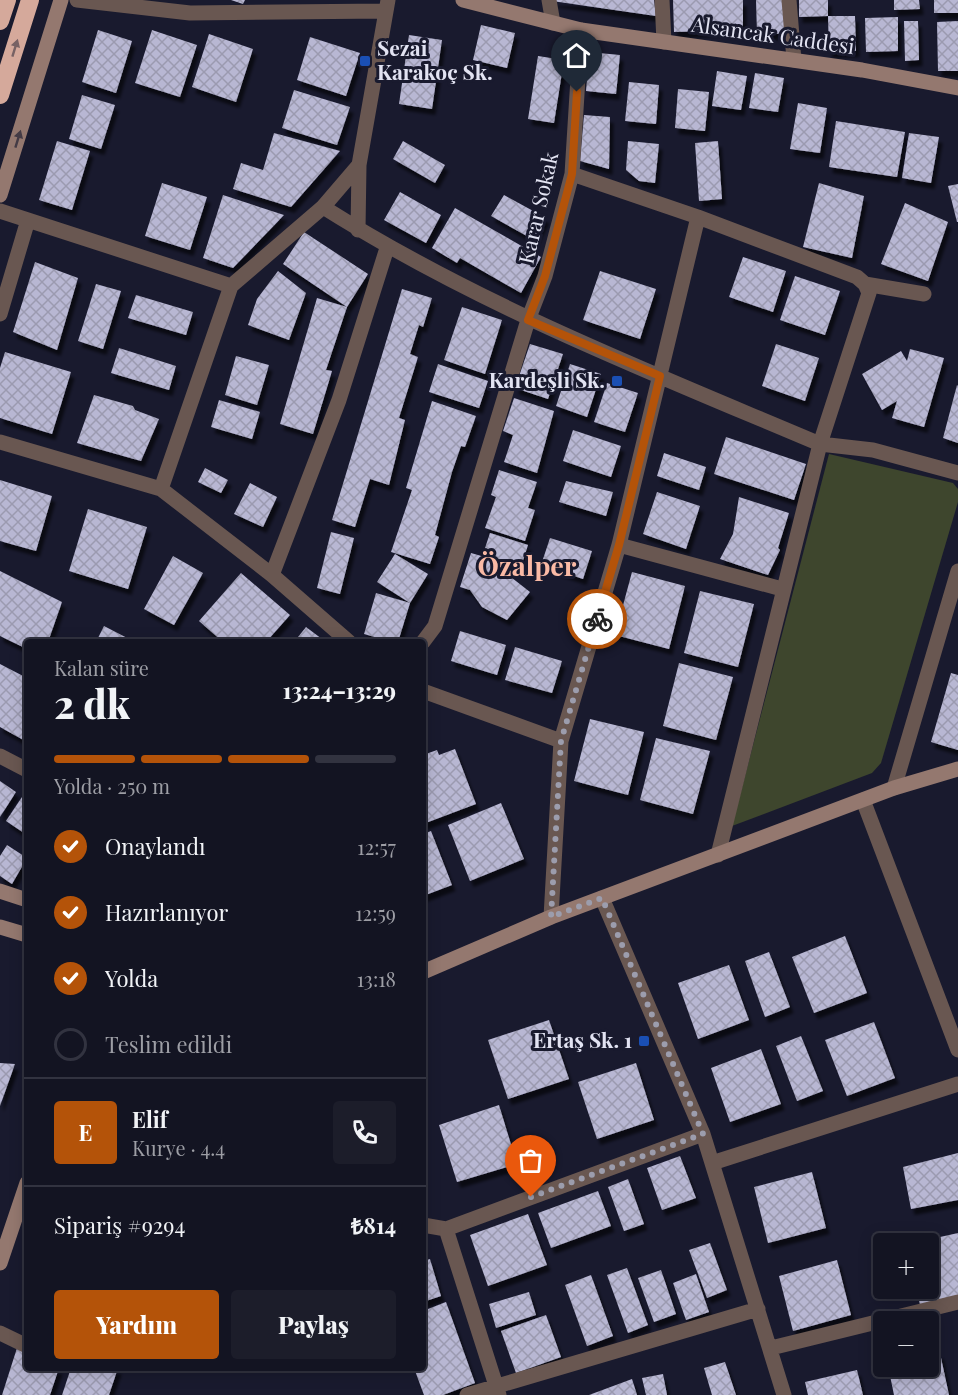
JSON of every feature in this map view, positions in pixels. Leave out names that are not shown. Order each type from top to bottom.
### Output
[{"type":"highway","points":[[0,21],[7,0]]},
{"type":"highway","points":[[0,95],[30,0]]},
{"type":"street","points":[[0,195],[61,0]]},
{"type":"street","points":[[77,0],[190,13],[387,6],[359,165],[358,230]]},
{"type":"street","name":"Alsancak Caddesi","points":[[463,0],[581,30],[794,60],[958,88]]},
{"type":"street","points":[[549,0],[553,23]]},
{"type":"street","points":[[662,0],[664,42]]},
{"type":"street","points":[[789,0],[794,60]]},
{"type":"street","name":"Karar Sokak","points":[[425,639],[435,626],[528,320],[545,276],[572,174],[581,30]]},
{"type":"street","points":[[161,489],[231,286],[323,207],[359,165]]},
{"type":"street","points":[[572,174],[698,217],[857,278],[865,284],[924,294]]},
{"type":"street","points":[[323,207],[387,248],[528,320],[820,444],[873,450],[958,473]]},
{"type":"street","points":[[0,211],[231,286]]},
{"type":"street","points":[[551,917],[561,741],[619,545],[698,217]]},
{"type":"street","points":[[0,314],[28,220]]},
{"type":"street","points":[[272,575],[339,400],[387,248]]},
{"type":"street","points":[[718,855],[782,589],[820,444],[868,293],[865,284]]},
{"type":"street","points":[[0,442],[161,489],[272,575],[346,639]]},
{"type":"street","points":[[619,545],[782,589]]},
{"type":"street","points":[[894,788],[958,571]]},
{"type":"street","points":[[426,693],[561,741]]},
{"type":"street","points":[[0,756],[24,768]]},
{"type":"street","points":[[426,971],[551,917],[894,788],[958,769]]},
{"type":"street","points":[[863,800],[958,1050]]},
{"type":"street","points":[[0,891],[24,899]]},
{"type":"street","points":[[602,898],[703,1134],[784,1395]]},
{"type":"street","points":[[0,927],[24,934]]},
{"type":"street","points":[[712,1163],[958,1084]]},
{"type":"street","points":[[426,1226],[446,1229],[703,1134]]},
{"type":"street","points":[[0,1263],[24,1192]]},
{"type":"street","points":[[446,1229],[498,1390]]},
{"type":"street","points":[[771,1348],[958,1302]]},
{"type":"street","points":[[467,1395],[498,1390],[758,1309]]},
{"type":"street","points":[[0,1333],[24,1345]]},
{"type":"green space","points":[[829,454],[953,483],[958,489],[958,502],[881,763],[872,773],[732,826]]},
{"type":"building","points":[[231,0],[245,0],[243,4]]},
{"type":"building","points":[[654,0],[656,16],[552,1]]},
{"type":"building","points":[[673,0],[743,0],[743,30],[674,32]]},
{"type":"building","points":[[756,0],[784,0],[785,34],[757,34]]},
{"type":"building","points":[[799,0],[828,0],[828,16],[799,17]]},
{"type":"building","points":[[894,0],[919,0],[920,9],[894,10]]},
{"type":"building","points":[[934,0],[958,0],[958,13],[934,13]]},
{"type":"building","points":[[828,16],[855,16],[856,51],[829,52]]},
{"type":"building","points":[[898,17],[898,51],[866,52],[865,18]]},
{"type":"building","points":[[904,21],[918,21],[919,60],[905,61]]},
{"type":"building","points":[[958,21],[958,71],[938,71],[937,22]]},
{"type":"building","points":[[481,25],[515,33],[507,68],[473,60]]},
{"type":"building","points":[[98,30],[132,41],[116,93],[82,82]]},
{"type":"building","points":[[152,30],[197,45],[180,97],[135,83]]},
{"type":"building","points":[[209,34],[253,49],[236,102],[192,87]]},
{"type":"building","points":[[409,35],[442,40],[432,109],[399,104]]},
{"type":"building","points":[[310,37],[360,53],[346,96],[297,80]]},
{"type":"building","points":[[589,52],[620,55],[616,94],[586,91]]},
{"type":"building","points":[[538,56],[564,60],[554,123],[528,119]]},
{"type":"building","points":[[717,71],[747,76],[741,110],[712,106]]},
{"type":"building","points":[[755,73],[784,78],[778,112],[749,108]]},
{"type":"building","points":[[629,82],[659,85],[656,124],[625,121]]},
{"type":"building","points":[[678,89],[709,92],[705,131],[675,128]]},
{"type":"building","points":[[294,90],[350,107],[337,145],[282,128]]},
{"type":"building","points":[[82,95],[115,105],[101,149],[69,139]]},
{"type":"building","points":[[798,103],[827,108],[820,153],[790,149]]},
{"type":"building","points":[[584,115],[610,117],[609,169],[580,161]]},
{"type":"building","points":[[836,121],[905,132],[897,177],[829,167]]},
{"type":"building","points":[[274,133],[340,151],[291,207],[233,189],[241,163],[263,170]]},
{"type":"building","points":[[909,133],[939,137],[931,183],[902,178]]},
{"type":"building","points":[[57,141],[90,151],[72,210],[39,200]]},
{"type":"building","points":[[403,141],[445,165],[435,183],[393,159]]},
{"type":"building","points":[[628,141],[659,144],[655,183],[639,181],[626,170]]},
{"type":"building","points":[[718,141],[722,199],[699,201],[695,143]]},
{"type":"building","points":[[162,183],[207,197],[190,250],[145,236]]},
{"type":"building","points":[[819,183],[864,196],[852,258],[803,247]]},
{"type":"building","points":[[958,184],[958,222],[957,222],[948,186]]},
{"type":"building","points":[[400,192],[441,215],[426,243],[384,220]]},
{"type":"building","points":[[223,195],[284,215],[233,268],[203,258]]},
{"type":"building","points":[[504,195],[546,218],[534,240],[491,216]]},
{"type":"building","points":[[905,203],[948,222],[928,281],[881,264]]},
{"type":"building","points":[[455,208],[541,257],[521,293],[460,258],[457,263],[432,248]]},
{"type":"building","points":[[304,232],[368,274],[347,307],[283,264]]},
{"type":"building","points":[[743,257],[786,271],[773,312],[729,297]]},
{"type":"building","points":[[35,262],[78,278],[57,350],[13,332]]},
{"type":"building","points":[[278,271],[306,293],[289,340],[248,325],[257,299]]},
{"type":"building","points":[[600,271],[656,289],[640,339],[583,320]]},
{"type":"building","points":[[795,276],[840,291],[825,335],[780,320]]},
{"type":"building","points":[[96,284],[121,291],[103,349],[78,341]]},
{"type":"building","points":[[402,289],[432,298],[423,327],[419,325],[410,354],[418,357],[399,418],[405,420],[389,485],[370,479],[355,527],[332,520]]},
{"type":"building","points":[[136,295],[193,312],[186,335],[128,318]]},
{"type":"building","points":[[317,298],[347,307],[326,370],[332,371],[313,434],[280,424]]},
{"type":"building","points":[[462,307],[502,320],[485,374],[444,360]]},
{"type":"building","points":[[530,344],[563,354],[548,399],[515,388]]},
{"type":"building","points":[[776,344],[819,358],[805,401],[762,386]]},
{"type":"building","points":[[119,348],[176,366],[169,390],[111,373]]},
{"type":"building","points":[[910,349],[944,358],[924,427],[892,418],[897,401],[882,410],[862,374],[901,351],[907,361]]},
{"type":"building","points":[[5,352],[71,372],[52,434],[0,418],[0,368]]},
{"type":"building","points":[[236,356],[269,365],[257,405],[225,395]]},
{"type":"building","points":[[438,364],[488,381],[479,408],[429,392]]},
{"type":"building","points":[[570,364],[601,374],[587,417],[556,406]]},
{"type":"building","points":[[607,383],[638,393],[625,432],[594,422]]},
{"type":"building","points":[[958,386],[958,443],[943,438]]},
{"type":"building","points":[[94,395],[133,406],[135,410],[159,419],[141,461],[77,443]]},
{"type":"building","points":[[514,398],[554,411],[537,473],[504,462],[513,435],[503,431]]},
{"type":"building","points":[[219,400],[260,412],[252,439],[211,427]]},
{"type":"building","points":[[432,401],[476,416],[465,447],[461,446],[452,472],[435,535],[439,537],[430,564],[391,552],[412,490],[406,488]]},
{"type":"building","points":[[573,430],[621,446],[611,477],[563,461]]},
{"type":"building","points":[[726,437],[806,464],[794,500],[714,474]]},
{"type":"building","points":[[664,453],[706,467],[699,490],[657,476]]},
{"type":"building","points":[[205,468],[228,480],[221,493],[198,482]]},
{"type":"building","points":[[499,470],[537,482],[528,508],[535,510],[525,541],[485,528],[496,497],[491,495]]},
{"type":"building","points":[[0,480],[52,496],[36,551],[0,541]]},
{"type":"building","points":[[566,481],[613,492],[606,516],[559,502]]},
{"type":"building","points":[[250,483],[277,497],[263,527],[234,514]]},
{"type":"building","points":[[657,492],[700,506],[686,549],[643,534]]},
{"type":"building","points":[[739,497],[789,513],[778,548],[780,550],[768,575],[720,559],[733,534]]},
{"type":"building","points":[[88,509],[147,527],[128,589],[69,571]]},
{"type":"building","points":[[331,532],[354,538],[340,594],[317,588]]},
{"type":"building","points":[[490,533],[528,545],[521,567],[483,554]]},
{"type":"building","points":[[550,538],[592,551],[583,579],[541,565]]},
{"type":"building","points":[[471,553],[485,557],[530,592],[507,620],[482,607],[470,590],[460,587]]},
{"type":"building","points":[[395,554],[428,574],[410,603],[377,582]]},
{"type":"building","points":[[173,556],[203,573],[174,625],[144,609]]},
{"type":"building","points":[[0,571],[62,602],[49,639],[24,639],[24,648],[0,636]]},
{"type":"building","points":[[632,572],[685,586],[669,649],[615,635]]},
{"type":"building","points":[[241,573],[290,615],[269,639],[220,639],[199,621]]},
{"type":"building","points":[[700,591],[754,604],[738,667],[684,653]]},
{"type":"building","points":[[376,593],[410,603],[399,639],[382,639],[364,634]]},
{"type":"building","points":[[104,626],[129,639],[98,639]]},
{"type":"building","points":[[306,627],[322,639],[296,639]]},
{"type":"building","points":[[460,631],[506,645],[497,675],[451,661]]},
{"type":"building","points":[[515,647],[562,661],[552,693],[505,680]]},
{"type":"building","points":[[679,663],[733,677],[716,740],[663,726]]},
{"type":"building","points":[[0,664],[24,676],[24,740],[0,727]]},
{"type":"building","points":[[951,673],[958,675],[958,750],[931,742]]},
{"type":"building","points":[[590,719],[644,732],[628,795],[574,781]]},
{"type":"building","points":[[656,738],[710,751],[693,814],[640,800]]},
{"type":"building","points":[[455,749],[476,804],[426,823],[426,754],[437,750],[439,755]]},
{"type":"building","points":[[0,781],[16,792],[0,817]]},
{"type":"building","points":[[24,794],[24,833],[6,821]]},
{"type":"building","points":[[501,803],[524,859],[470,881],[448,825]]},
{"type":"building","points":[[431,831],[452,885],[426,895],[426,833]]},
{"type":"building","points":[[7,845],[24,856],[24,863],[12,884],[0,876],[0,856]]},
{"type":"building","points":[[845,936],[867,993],[814,1013],[792,957]]},
{"type":"building","points":[[769,952],[790,1007],[765,1017],[745,961]]},
{"type":"building","points":[[729,965],[749,1020],[698,1039],[678,983]]},
{"type":"building","points":[[549,1020],[569,1079],[508,1099],[488,1040]]},
{"type":"building","points":[[874,1022],[895,1078],[847,1096],[825,1040]]},
{"type":"building","points":[[801,1036],[823,1091],[797,1101],[776,1046]]},
{"type":"building","points":[[761,1049],[781,1104],[730,1122],[711,1068]]},
{"type":"building","points":[[0,1063],[15,1064],[0,1106]]},
{"type":"building","points":[[636,1063],[654,1120],[597,1139],[578,1082]]},
{"type":"building","points":[[499,1105],[517,1164],[457,1182],[439,1125]]},
{"type":"building","points":[[958,1153],[958,1200],[911,1209],[903,1167]]},
{"type":"building","points":[[680,1156],[696,1198],[662,1210],[647,1168]]},
{"type":"building","points":[[812,1172],[826,1228],[768,1243],[754,1187]]},
{"type":"building","points":[[628,1179],[644,1224],[624,1231],[608,1187]]},
{"type":"building","points":[[598,1191],[611,1226],[551,1248],[538,1213]]},
{"type":"building","points":[[528,1214],[547,1265],[488,1286],[470,1235]]},
{"type":"building","points":[[958,1233],[958,1296],[920,1305],[919,1299],[939,1299],[939,1237]]},
{"type":"building","points":[[710,1243],[727,1290],[707,1298],[689,1250]]},
{"type":"building","points":[[430,1259],[441,1296],[426,1301],[426,1260]]},
{"type":"building","points":[[837,1260],[851,1315],[793,1331],[779,1276]]},
{"type":"building","points":[[627,1268],[648,1325],[628,1333],[607,1275]]},
{"type":"building","points":[[661,1270],[676,1314],[654,1322],[638,1278]]},
{"type":"building","points":[[696,1274],[709,1312],[686,1320],[673,1283]]},
{"type":"building","points":[[591,1275],[613,1336],[587,1346],[565,1285]]},
{"type":"building","points":[[529,1292],[536,1315],[496,1328],[489,1304]]},
{"type":"building","points":[[446,1302],[475,1383],[443,1395],[424,1395],[415,1371],[426,1371],[426,1310]]},
{"type":"building","points":[[546,1315],[561,1357],[516,1373],[501,1331]]},
{"type":"building","points":[[17,1348],[24,1350],[24,1371],[58,1371],[50,1395],[2,1395]]},
{"type":"building","points":[[939,1353],[949,1395],[894,1395],[890,1377],[939,1377]]},
{"type":"building","points":[[725,1362],[736,1395],[712,1395],[704,1368]]},
{"type":"building","points":[[857,1370],[863,1395],[808,1395],[805,1382]]},
{"type":"building","points":[[70,1371],[117,1371],[109,1395],[62,1395]]},
{"type":"building","points":[[663,1374],[667,1395],[646,1395],[642,1378]]},
{"type":"building","points":[[632,1379],[637,1395],[589,1395]]},
{"type":"way so far","points":[[531,1197],[703,1134],[602,898],[551,917],[561,741],[597,619]]},
{"type":"place","name":"Sezai Karakoç Sk.","points":[[365,61]]},
{"type":"place","name":"Kardeşli Sk.","points":[[617,381]]},
{"type":"place","name":"Ertaş Sk. 1","points":[[644,1041]]},
{"type":"district","name":"Özalper","points":[[527,567]]},
{"type":"route","points":[[577,92],[572,174],[545,276],[528,320],[660,376],[619,545],[597,619]]}]
